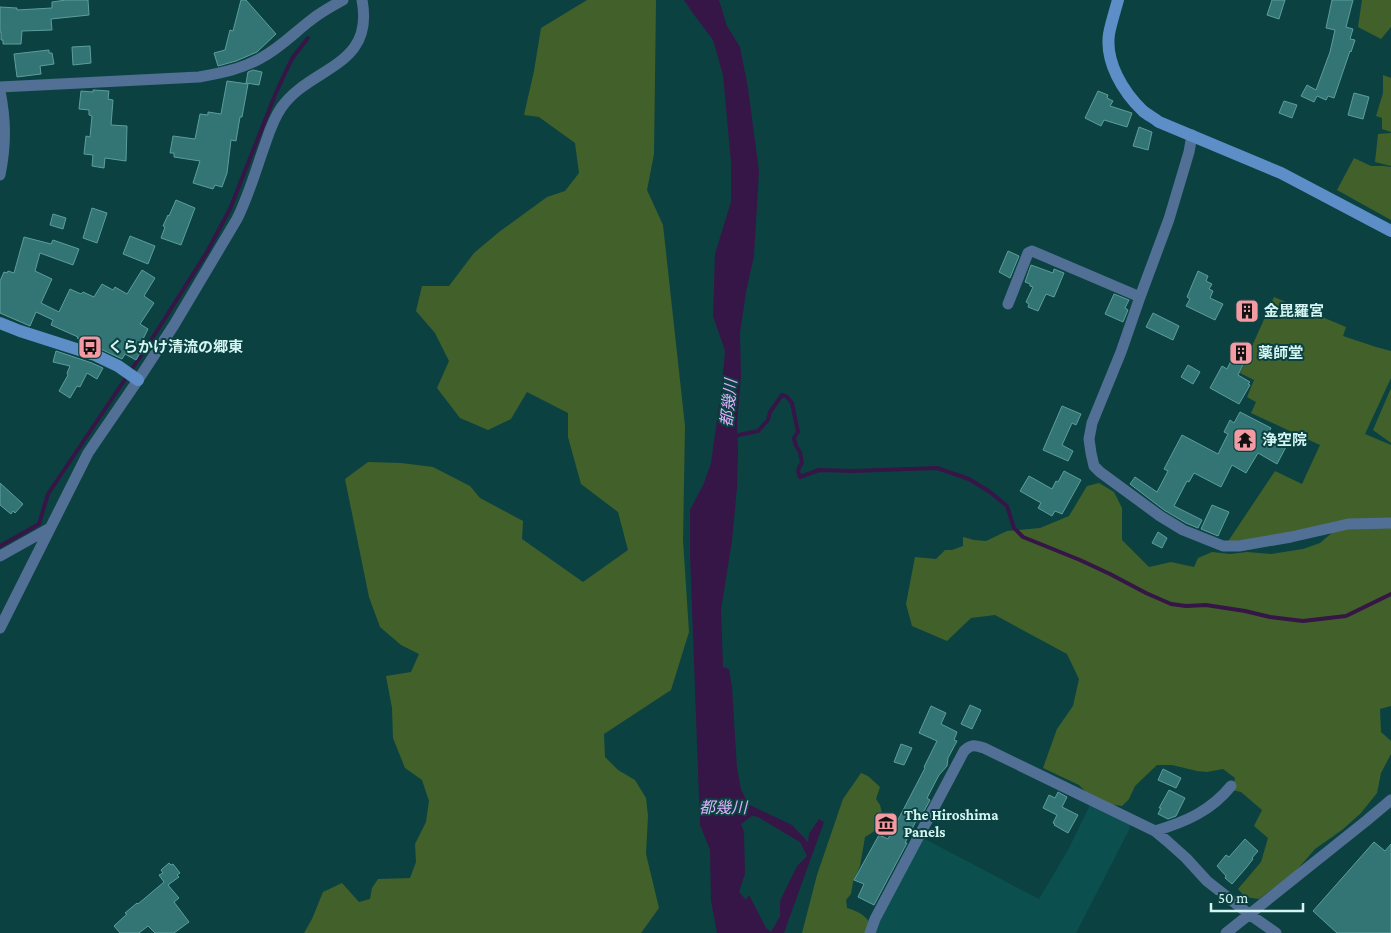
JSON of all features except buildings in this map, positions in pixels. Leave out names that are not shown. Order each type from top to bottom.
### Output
[{"type":"street","points":[[0,87],[199,77],[220,73],[262,58],[318,14],[343,0]]},
{"type":"street","points":[[0,628],[88,453],[174,325],[238,219],[271,126],[280,110],[296,92],[344,59],[354,48],[364,22],[362,0]]},
{"type":"street","points":[[1118,0],[1109,36],[1110,56],[1118,78],[1128,95],[1143,111],[1159,122],[1281,173],[1391,231]]},
{"type":"street","points":[[0,91],[6,131],[0,176]]},
{"type":"street","points":[[1192,135],[1190,152],[1169,218],[1121,352],[1092,423],[1089,439],[1094,466],[1160,516],[1183,530],[1223,546],[1239,546],[1291,537],[1348,524],[1391,523]]},
{"type":"street","points":[[1008,304],[1028,253],[1032,251],[1140,297]]},
{"type":"street","points":[[0,322],[20,331],[94,355],[118,366],[138,380]]},
{"type":"street","points":[[0,556],[50,528]]},
{"type":"street","points":[[870,933],[875,919],[964,751],[969,746],[975,745],[1154,831],[1168,840],[1207,881],[1276,933]]},
{"type":"street","points":[[1154,831],[1179,824],[1197,815],[1212,806],[1232,786]]},
{"type":"street","points":[[1226,933],[1391,800]]},
{"type":"shaded area","points":[[1090,805],[1129,822],[1130,828],[1076,933],[874,933],[882,912],[923,838],[1039,899],[1068,850]]},
{"type":"green space","points":[[587,0],[656,0],[654,154],[647,190],[663,225],[685,426],[683,540],[689,632],[671,690],[604,734],[605,757],[618,770],[635,780],[646,798],[648,816],[646,854],[659,908],[641,933],[304,933],[323,892],[342,883],[359,902],[370,899],[372,888],[378,879],[410,878],[416,862],[415,844],[426,822],[429,801],[422,780],[405,768],[393,738],[392,708],[386,676],[411,672],[419,654],[401,645],[380,627],[369,597],[345,479],[368,462],[401,463],[433,467],[470,486],[480,498],[523,521],[522,539],[583,582],[628,550],[618,512],[581,484],[568,437],[568,413],[527,392],[511,419],[488,430],[460,418],[437,388],[449,361],[435,333],[416,311],[422,286],[449,286],[474,253],[547,197],[565,191],[579,173],[575,143],[539,117],[524,115],[541,28]]},
{"type":"green space","points":[[1362,0],[1391,0],[1391,27],[1381,39],[1358,27]]},
{"type":"green space","points":[[1383,75],[1391,78],[1391,132],[1382,129],[1382,118],[1376,116],[1383,93]]},
{"type":"green space","points":[[1391,133],[1391,166],[1375,162],[1378,134]]},
{"type":"green space","points":[[1354,158],[1371,166],[1391,167],[1391,220],[1337,190]]},
{"type":"green space","points":[[1274,297],[1346,327],[1343,336],[1391,351],[1391,378],[1365,434],[1391,445],[1391,520],[1227,543],[1275,471],[1302,484],[1320,445],[1251,413],[1256,402],[1247,397],[1254,380],[1240,373]]},
{"type":"green space","points":[[1391,388],[1391,443],[1373,430]]},
{"type":"green space","points":[[1099,483],[1114,492],[1122,508],[1122,540],[1149,567],[1171,562],[1194,567],[1198,558],[1212,552],[1271,554],[1303,549],[1320,543],[1334,531],[1391,521],[1391,706],[1380,709],[1381,732],[1391,741],[1391,754],[1381,773],[1377,793],[1361,813],[1342,830],[1315,849],[1295,872],[1259,899],[1245,897],[1238,889],[1261,862],[1268,838],[1254,826],[1262,810],[1241,792],[1232,790],[1235,778],[1223,769],[1207,772],[1172,765],[1157,765],[1135,786],[1129,799],[1122,806],[1108,804],[1090,796],[1079,785],[1043,768],[1057,729],[1073,706],[1079,679],[1067,654],[995,615],[971,618],[947,641],[912,626],[906,604],[915,557],[936,559],[945,550],[952,550],[963,546],[963,537],[986,541],[1007,531],[1040,528],[1069,516],[1087,486]]},
{"type":"green space","points":[[861,773],[868,776],[880,787],[876,799],[880,805],[883,817],[873,832],[865,837],[860,866],[853,882],[851,894],[846,900],[847,908],[856,911],[868,920],[872,933],[802,933],[817,875],[843,799]]},
{"type":"water","name":"都幾川","points":[[684,0],[719,0],[727,26],[740,47],[748,88],[759,171],[754,256],[740,333],[741,375],[737,424],[737,488],[732,541],[721,610],[723,667],[729,669],[732,687],[737,768],[741,789],[748,804],[792,825],[808,842],[809,834],[819,819],[824,822],[784,933],[717,933],[711,901],[710,850],[700,825],[690,510],[704,483],[711,463],[722,384],[725,351],[713,316],[715,254],[731,202],[731,162],[723,75],[713,40]],"holes":[[[752,816],[758,817],[800,842],[807,856],[797,866],[780,901],[780,916],[771,932],[766,928],[749,895],[746,900],[739,892],[745,874],[744,832],[741,824]]]},
{"type":"waterway","points":[[0,546],[39,524],[48,494],[150,342],[207,252],[230,209],[286,71],[293,57],[308,38]]},
{"type":"waterway","points":[[734,436],[758,431],[768,420],[770,412],[782,395],[786,396],[792,403],[798,432],[794,438],[802,463],[798,470],[800,477],[819,470],[853,471],[937,468],[969,479],[990,492],[1007,506],[1014,528],[1023,537],[1080,560],[1171,604],[1186,606],[1206,605],[1303,621],[1346,616],[1391,594]]},
{"type":"place","name":"金毘羅宮","points":[[1247,311]]},
{"type":"place","name":"くらかけ清流の郷東","points":[[90,347]]},
{"type":"place","name":"薬師堂","points":[[1241,353]]},
{"type":"place","name":"浄空院","points":[[1245,440]]},
{"type":"place","name":"The Hiroshima Panels","points":[[886,824]]}]
